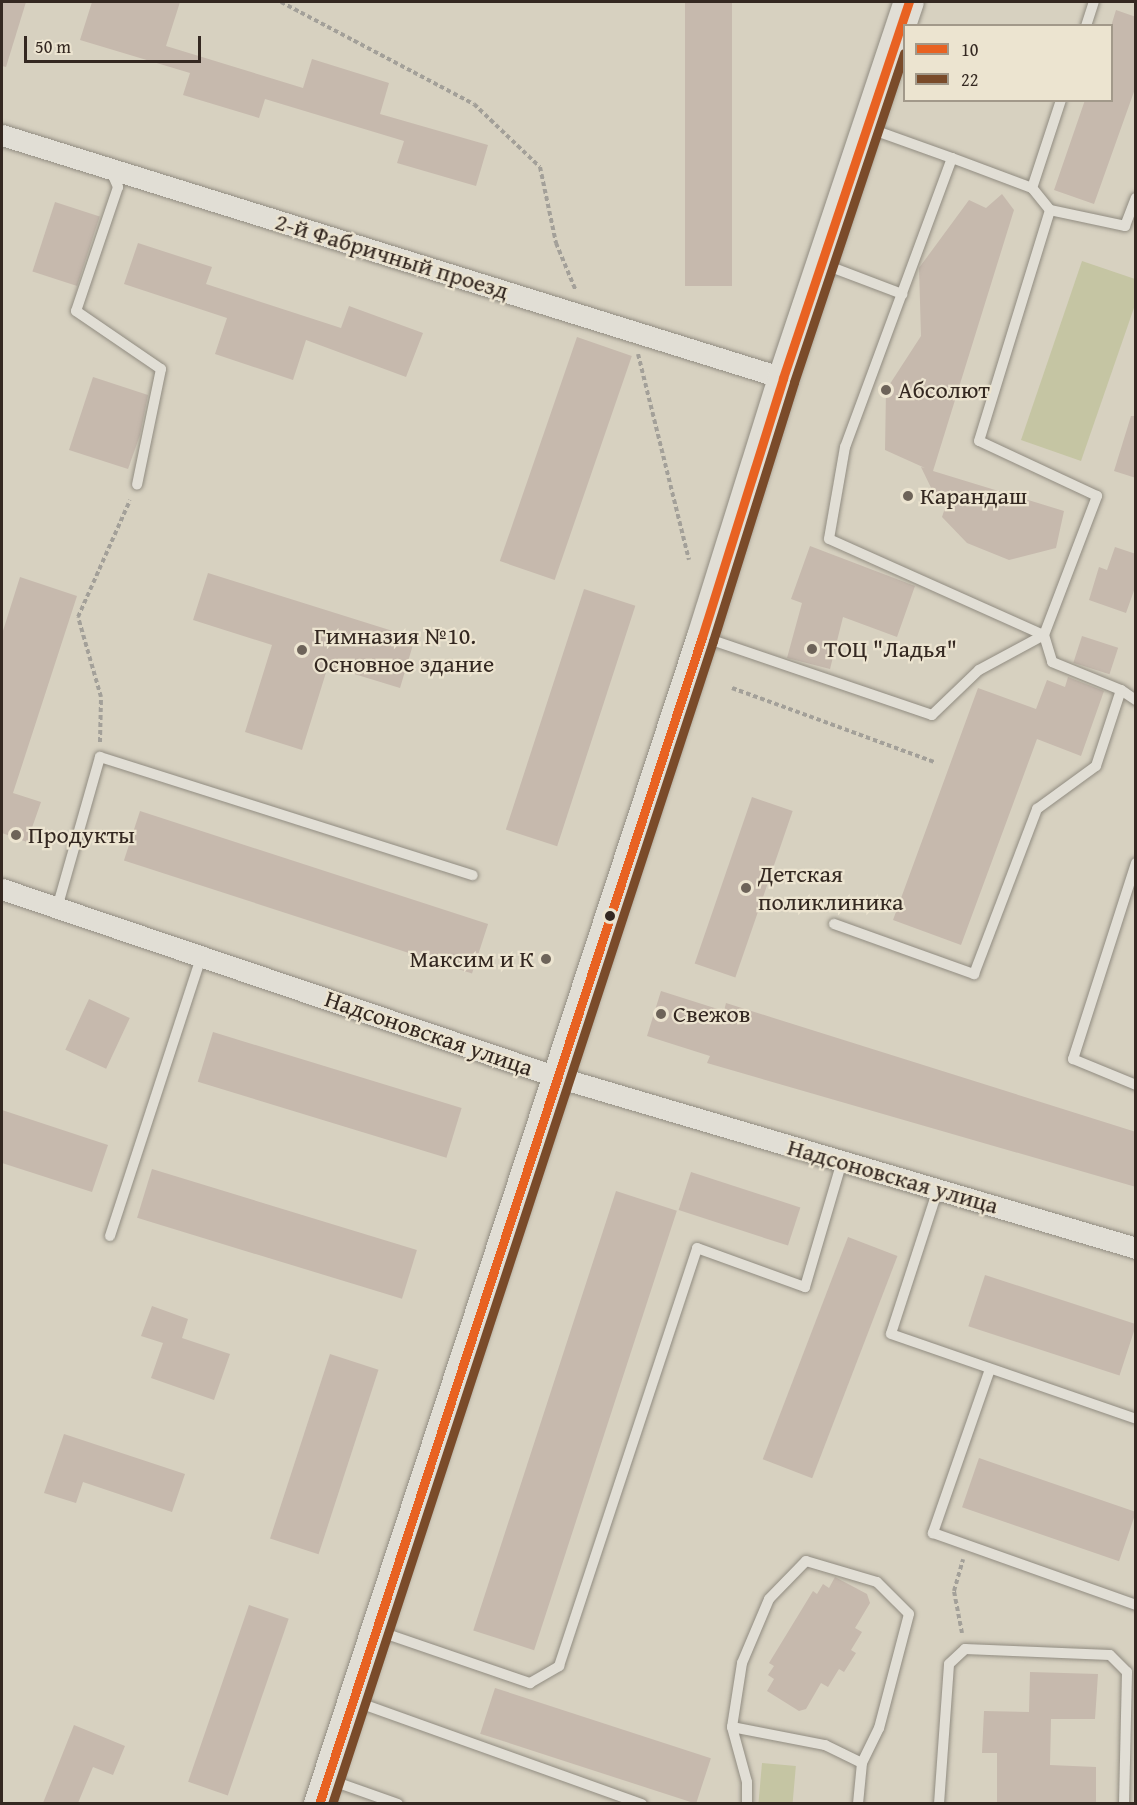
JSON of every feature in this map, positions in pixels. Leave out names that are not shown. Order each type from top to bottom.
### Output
[{"type":"main road","points":[[323,1791],[702,637],[783,378],[909,2]]},
{"type":"street","name":"2-й Фабричный проезд","points":[[2,135],[783,378]]},
{"type":"street","name":"Надсоновская улица","points":[[2,889],[557,1077],[1136,1248]]},
{"type":"lane","points":[[1087,24],[1094,2]]},
{"type":"lane","points":[[1032,188],[1060,102]]},
{"type":"lane","points":[[867,128],[1032,188],[1050,210],[1125,226],[1136,198]]},
{"type":"lane","points":[[952,158],[845,447],[829,539],[1044,635]]},
{"type":"lane","points":[[110,169],[118,188],[76,311],[161,369],[137,485]]},
{"type":"lane","points":[[1050,210],[980,441],[1097,496],[1044,635],[1052,662],[1121,690],[1136,700]]},
{"type":"lane","points":[[822,264],[903,294]]},
{"type":"lane","points":[[702,637],[932,715],[980,670],[1044,635]]},
{"type":"lane","points":[[834,924],[974,974],[1037,809],[1096,766],[1121,690]]},
{"type":"lane","points":[[57,908],[100,757],[473,875]]},
{"type":"lane","points":[[1136,863],[1073,1059],[1136,1085]]},
{"type":"lane","points":[[110,1236],[201,957]]},
{"type":"lane","points":[[376,1630],[530,1683],[559,1666],[697,1248],[805,1287],[842,1161]]},
{"type":"lane","points":[[938,1189],[891,1334],[1136,1419]]},
{"type":"lane","points":[[990,1369],[933,1533],[1136,1605]]},
{"type":"lane","points":[[747,1803],[747,1782],[732,1727],[742,1663],[769,1599],[806,1561],[877,1582],[909,1614],[879,1728],[862,1763],[858,1803]]},
{"type":"lane","points":[[939,1803],[949,1664],[965,1649],[1110,1655],[1122,1666],[1128,1672],[1124,1803]]},
{"type":"lane","points":[[353,1700],[642,1803]]},
{"type":"lane","points":[[732,1727],[825,1744],[862,1763]]},
{"type":"lane","points":[[323,1791],[398,1803]]},
{"type":"path","points":[[281,2],[474,104],[540,167],[556,243],[586,317]]},
{"type":"path","points":[[610,324],[638,354],[689,560]]},
{"type":"path","points":[[100,757],[101,697],[78,617],[137,485]]},
{"type":"path","points":[[732,688],[934,762]]},
{"type":"path","points":[[965,1649],[954,1591],[968,1545]]},
{"type":"green space","points":[[1082,261],[1135,279],[1136,302],[1081,461],[1021,440]]},
{"type":"green space","points":[[762,1763],[796,1766],[793,1804],[759,1803]]},
{"type":"building","points":[[2,2],[26,2],[6,67],[2,66]]},
{"type":"building","points":[[92,2],[180,2],[166,46],[303,88],[312,59],[389,83],[380,114],[488,145],[476,186],[397,163],[404,141],[265,99],[259,118],[183,95],[190,73],[80,40]]},
{"type":"building","points":[[685,2],[732,2],[732,286],[685,286]]},
{"type":"building","points":[[1116,10],[1136,17],[1136,86],[1094,204],[1054,190],[1084,102],[1113,102],[1112,23]]},
{"type":"building","points":[[1002,194],[1014,210],[933,471],[1064,511],[1056,548],[1009,560],[967,543],[942,517],[946,505],[935,496],[921,467],[925,468],[885,450],[886,390],[921,336],[919,268],[969,200],[986,208]]},
{"type":"building","points":[[55,202],[100,217],[77,286],[32,271]]},
{"type":"building","points":[[138,243],[212,267],[206,284],[341,328],[349,306],[423,333],[406,377],[306,340],[293,380],[215,354],[227,318],[124,284]]},
{"type":"building","points":[[577,337],[632,356],[555,580],[500,561]]},
{"type":"building","points":[[93,377],[148,395],[140,435],[128,469],[69,450]]},
{"type":"building","points":[[1131,416],[1136,416],[1136,478],[1114,471]]},
{"type":"building","points":[[810,546],[915,586],[897,637],[843,617],[830,669],[787,658],[802,603],[791,599]]},
{"type":"building","points":[[1115,547],[1136,554],[1136,585],[1126,613],[1089,600],[1099,567],[1107,570]]},
{"type":"building","points":[[208,573],[415,638],[400,688],[328,666],[302,750],[245,732],[272,645],[193,620]]},
{"type":"building","points":[[20,577],[77,596],[13,793],[41,802],[27,842],[2,833],[2,634]]},
{"type":"building","points":[[584,589],[635,606],[557,846],[506,830]]},
{"type":"building","points":[[1082,636],[1118,648],[1109,674],[1073,663]]},
{"type":"building","points":[[1068,677],[1104,691],[1081,756],[1037,739],[961,945],[893,920],[978,688],[1036,709],[1047,680],[1065,687]]},
{"type":"building","name":"Детская поликлиника","points":[[752,797],[793,811],[735,977],[695,963]]},
{"type":"building","points":[[140,811],[488,924],[472,974],[124,860]]},
{"type":"building","points":[[661,991],[724,1011],[726,1003],[1136,1132],[1136,1187],[707,1063],[710,1056],[647,1036]]},
{"type":"building","points":[[89,999],[130,1018],[106,1069],[65,1050]]},
{"type":"building","points":[[213,1032],[462,1108],[446,1158],[198,1082]]},
{"type":"building","points":[[2,1110],[108,1145],[92,1192],[2,1163]]},
{"type":"building","points":[[152,1169],[417,1250],[402,1299],[137,1218]]},
{"type":"building","points":[[691,1172],[800,1208],[788,1246],[679,1210]]},
{"type":"building","points":[[616,1191],[677,1211],[534,1650],[473,1630]]},
{"type":"building","points":[[848,1237],[897,1256],[812,1478],[763,1459]]},
{"type":"building","points":[[985,1275],[1136,1324],[1120,1375],[968,1326]]},
{"type":"building","points":[[152,1306],[188,1319],[182,1338],[230,1354],[214,1400],[151,1378],[163,1343],[141,1336]]},
{"type":"building","points":[[330,1354],[379,1370],[319,1554],[270,1539]]},
{"type":"building","points":[[64,1434],[185,1474],[172,1512],[83,1482],[76,1503],[44,1493]]},
{"type":"building","points":[[979,1458],[1136,1512],[1119,1561],[962,1507]]},
{"type":"building","points":[[835,1577],[867,1594],[870,1603],[855,1628],[862,1632],[851,1650],[856,1653],[844,1672],[839,1669],[828,1687],[821,1683],[806,1709],[799,1711],[767,1691],[774,1679],[768,1675],[774,1666],[769,1663],[813,1591],[817,1594],[823,1584],[829,1588]]},
{"type":"building","points":[[249,1605],[289,1619],[228,1795],[188,1782]]},
{"type":"building","points":[[1030,1672],[1098,1674],[1095,1719],[1051,1719],[1050,1765],[1096,1767],[1096,1803],[997,1803],[997,1753],[982,1753],[984,1711],[1029,1712]]},
{"type":"building","points":[[495,1688],[711,1758],[696,1804],[480,1734]]},
{"type":"building","points":[[74,1725],[125,1746],[113,1775],[93,1767],[78,1803],[43,1803]]},
{"type":"transit line","name":"10","points":[[319,1804],[702,637],[783,378],[909,2]]},
{"type":"transit line","name":"22","points":[[332,1804],[713,641],[794,382],[903,56]]},
{"type":"place","name":"Абсолют","points":[[886,390]]},
{"type":"place","name":"Карандаш","points":[[908,496]]},
{"type":"place","name":"ТОЦ \"Ладья\"","points":[[812,649]]},
{"type":"place","name":"Гимназия №10. Основное здание","points":[[302,650]]},
{"type":"place","name":"Продукты","points":[[16,835]]},
{"type":"place","name":"Детская поликлиника","points":[[746,888]]},
{"type":"place","name":"Максим и К","points":[[546,959]]},
{"type":"place","name":"Свежов","points":[[661,1014]]}]
